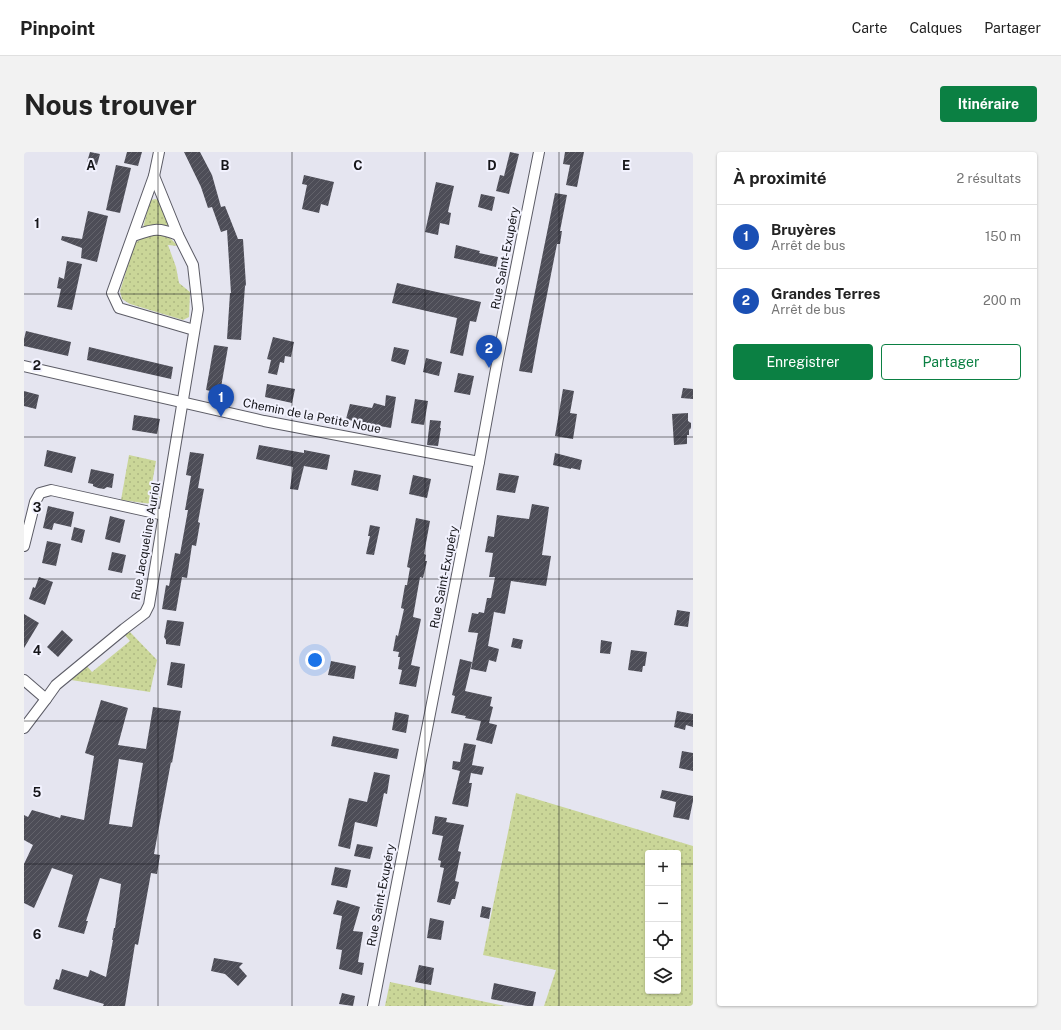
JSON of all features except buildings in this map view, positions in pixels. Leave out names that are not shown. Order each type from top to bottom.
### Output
[{"type":"street","points":[[159,152],[154,176],[112,293],[119,308],[194,330]]},
{"type":"street","name":"Rue Saint-Exupéry","points":[[373,1006],[539,152]]},
{"type":"street","name":"Rue Jacqueline Auriol","points":[[24,728],[56,684],[145,613],[148,605],[198,309],[193,265],[178,235],[154,176]]},
{"type":"street","points":[[133,236],[151,230],[164,230],[178,235]]},
{"type":"street","name":"Chemin de la Petite Noue","points":[[24,366],[264,420],[479,462]]},
{"type":"street","points":[[24,546],[35,502],[40,493],[51,490],[164,515]]},
{"type":"street","points":[[24,680],[46,699]]},
{"type":"green space","points":[[156,199],[161,203],[170,227],[143,228],[150,200]]},
{"type":"green space","points":[[155,234],[169,237],[178,246],[168,245],[176,267],[179,283],[190,292],[189,317],[183,320],[130,304],[122,299],[120,291],[135,243],[144,237]]},
{"type":"green space","points":[[129,455],[156,461],[150,495],[161,497],[156,503],[152,504],[121,500]]},
{"type":"green space","points":[[130,632],[157,660],[150,692],[71,680],[86,665],[92,672],[130,641],[124,634]]},
{"type":"green space","points":[[516,793],[693,846],[693,1006],[544,1006],[556,970],[483,955]]},
{"type":"green space","points":[[390,982],[505,1006],[385,1006]]},
{"type":"place","name":"Grandes Terres","points":[[489,368]]},
{"type":"place","name":"Bruyères","points":[[221,417]]}]
